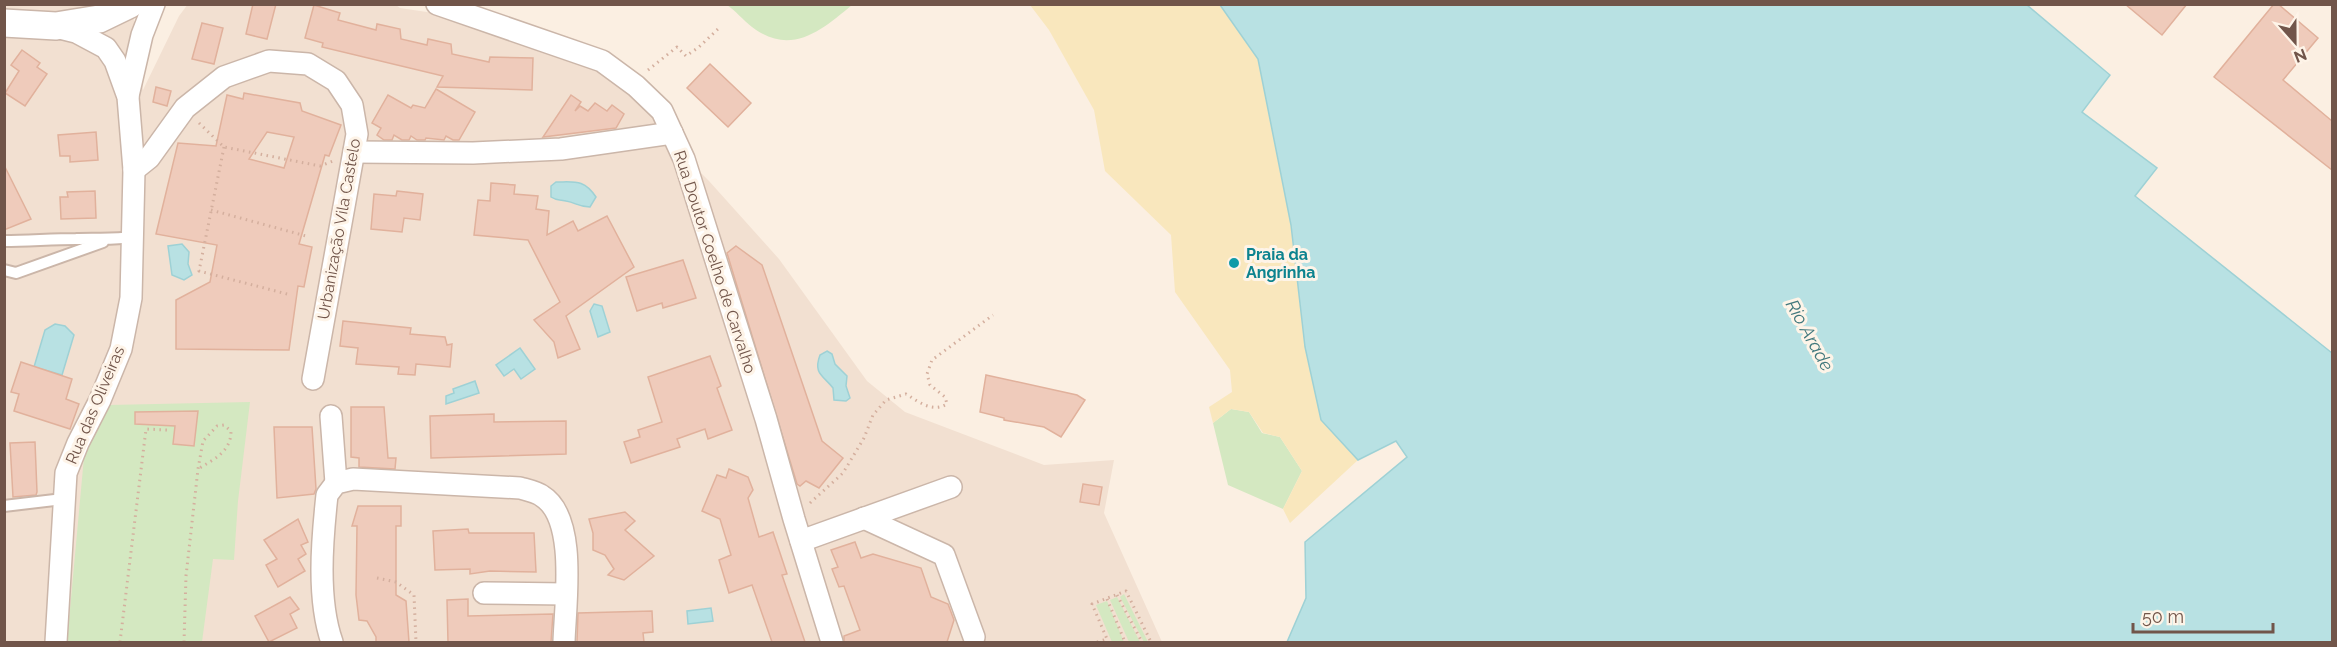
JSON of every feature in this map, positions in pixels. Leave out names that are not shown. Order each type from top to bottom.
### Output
[{"type":"street","points":[[128,97],[142,35],[154,4]]},
{"type":"street","name":"Rua Doutor Coelho de Carvalho","points":[[437,4],[602,61],[636,86],[662,111],[684,159],[766,420],[832,642]]},
{"type":"street","points":[[127,6],[136,24],[135,63]]},
{"type":"street","points":[[52,26],[84,13],[99,20],[127,6]]},
{"type":"street","points":[[127,6],[103,31],[106,48],[115,61],[128,97]]},
{"type":"street","points":[[4,23],[52,26],[76,32],[106,48]]},
{"type":"street","name":"Urbanização Vila Castelo","points":[[134,170],[149,158],[185,108],[224,77],[269,61],[308,64],[336,81],[352,105],[357,134],[313,379]]},
{"type":"street","name":"Rua das Oliveiras","points":[[56,642],[66,473],[121,349],[131,298],[134,170],[128,97]]},
{"type":"street","points":[[354,152],[473,153],[561,150],[672,134]]},
{"type":"street","points":[[331,416],[344,481]]},
{"type":"street","points":[[332,642],[326,623],[323,598],[326,504],[327,495],[344,481],[520,488],[543,496],[557,513],[566,535],[564,642]]},
{"type":"street","points":[[801,541],[951,487]]},
{"type":"street","points":[[864,518],[944,555],[974,637]]},
{"type":"street","points":[[484,593],[566,594]]},
{"type":"lane","points":[[4,241],[108,240],[132,237]]},
{"type":"lane","points":[[4,270],[16,273],[108,240]]},
{"type":"lane","points":[[4,506],[63,499]]},
{"type":"path","points":[[651,67],[677,47],[686,56],[718,29]]},
{"type":"path","points":[[193,117],[224,147],[320,166]]},
{"type":"path","points":[[224,147],[199,271],[291,295]]},
{"type":"path","points":[[211,210],[306,236]]},
{"type":"path","points":[[794,519],[843,473],[864,438],[873,415],[886,400],[906,394],[929,407],[939,409],[947,404],[945,397],[930,385],[927,374],[932,360],[993,315]]},
{"type":"path","points":[[183,642],[186,576],[198,469],[203,441],[217,426],[224,425],[231,431],[231,440],[224,452],[198,469]]},
{"type":"path","points":[[120,642],[146,429],[166,430]]},
{"type":"path","points":[[377,578],[396,582],[414,595],[416,642]]},
{"type":"path","points":[[1097,642],[1107,639],[1092,604],[1126,591],[1151,642]]},
{"type":"path","points":[[1117,595],[1142,642]]},
{"type":"path","points":[[1107,599],[1125,642]]},
{"type":"shaded area","points":[[188,4],[396,5],[400,8],[447,15],[602,68],[652,109],[666,138],[709,181],[779,259],[867,381],[905,412],[1044,465],[1114,460],[1104,513],[1162,642],[5,642],[4,5],[132,5],[143,90],[179,16]]},
{"type":"green space","points":[[727,5],[852,5],[829,23],[805,37],[780,40],[766,36],[752,27]]},
{"type":"green space","points":[[250,402],[238,501],[234,560],[213,559],[202,642],[67,642],[84,457],[108,405]]},
{"type":"green space","points":[[1231,409],[1249,412],[1262,433],[1280,437],[1302,471],[1283,509],[1228,485],[1213,423]]},
{"type":"green space","points":[[1124,594],[1148,642],[1144,642],[1120,597]]},
{"type":"green space","points":[[1117,597],[1140,642],[1129,642],[1110,600]]},
{"type":"green space","points":[[1107,601],[1124,642],[1112,642],[1096,605]]},
{"type":"sand","name":"Praia da Angrinha","points":[[1030,5],[1220,5],[1258,59],[1291,225],[1305,346],[1321,420],[1358,460],[1290,523],[1283,509],[1302,471],[1280,437],[1263,433],[1249,412],[1231,409],[1213,423],[1209,407],[1232,392],[1230,370],[1175,292],[1171,235],[1105,171],[1094,110],[1049,30]]},
{"type":"water","name":"Rio Arade","points":[[1220,5],[2027,5],[2110,75],[2082,112],[2157,168],[2135,196],[2332,353],[2332,642],[1287,642],[1306,598],[1305,542],[1407,457],[1396,441],[1358,460],[1321,420],[1305,347],[1291,225],[1258,59]]},
{"type":"water","points":[[556,182],[583,184],[596,197],[590,207],[555,199],[551,197],[551,186]]},
{"type":"water","points":[[182,244],[189,252],[188,264],[192,275],[184,280],[172,275],[168,246]]},
{"type":"water","points":[[594,304],[602,306],[610,332],[598,337],[590,311]]},
{"type":"water","points":[[55,324],[65,326],[74,335],[62,375],[34,367],[45,330]]},
{"type":"water","points":[[520,348],[535,369],[521,379],[514,369],[504,376],[496,365]]},
{"type":"water","points":[[827,351],[832,354],[835,364],[847,376],[846,386],[850,398],[846,401],[834,400],[833,388],[818,370],[820,355]]},
{"type":"water","points":[[475,381],[479,393],[446,404],[446,396],[454,393],[453,389]]},
{"type":"water","points":[[711,608],[713,621],[688,624],[687,611]]},
{"type":"building","points":[[253,4],[276,4],[267,39],[246,34]]},
{"type":"building","points":[[2125,4],[2187,4],[2162,35]]},
{"type":"building","points":[[2274,4],[2278,4],[2318,38],[2283,80],[2332,121],[2332,170],[2214,77]]},
{"type":"building","points":[[314,5],[340,13],[338,20],[376,30],[377,24],[400,29],[401,39],[427,45],[428,39],[451,44],[452,54],[489,62],[490,57],[533,58],[532,90],[437,87],[443,76],[322,47],[323,43],[305,38]]},
{"type":"building","points":[[202,23],[223,28],[214,64],[192,59]]},
{"type":"building","points":[[22,50],[40,63],[37,67],[47,74],[25,106],[5,93],[19,71],[11,65]]},
{"type":"building","points":[[710,64],[751,103],[728,127],[687,88]]},
{"type":"building","points":[[156,87],[171,91],[167,106],[153,102]]},
{"type":"building","points":[[436,89],[475,112],[459,140],[446,136],[444,140],[426,138],[417,140],[411,136],[409,140],[402,140],[394,135],[392,140],[384,140],[377,135],[381,128],[372,123],[388,95],[411,108],[413,105],[425,108]]},
{"type":"building","points":[[244,93],[300,103],[302,111],[341,125],[329,156],[325,155],[299,244],[312,247],[304,287],[298,286],[289,350],[176,349],[176,300],[210,282],[217,245],[156,234],[178,143],[216,146],[227,95],[243,99]],"holes":[[[267,132],[294,137],[284,168],[249,159]]]},
{"type":"building","points":[[571,95],[581,102],[575,111],[580,106],[588,111],[595,103],[607,111],[612,105],[624,114],[616,128],[543,137]]},
{"type":"building","points":[[96,132],[98,160],[70,162],[70,156],[60,156],[58,135]]},
{"type":"building","points":[[4,165],[31,219],[4,230]]},
{"type":"building","points":[[491,183],[515,185],[514,194],[538,196],[536,209],[549,211],[547,235],[573,221],[578,231],[607,216],[634,267],[566,316],[580,349],[558,358],[554,342],[534,320],[560,302],[528,240],[474,235],[478,200],[490,201]]},
{"type":"building","points":[[95,191],[96,218],[61,219],[60,197],[68,197],[67,192]]},
{"type":"building","points":[[397,191],[423,194],[420,220],[404,218],[402,232],[371,229],[374,194],[396,196]]},
{"type":"building","points":[[736,246],[762,265],[822,441],[843,458],[819,488],[806,481],[800,486],[797,484],[727,253]]},
{"type":"building","points":[[683,260],[696,298],[663,308],[662,303],[637,311],[626,277]]},
{"type":"building","points":[[343,321],[411,328],[410,334],[445,337],[447,345],[452,344],[450,367],[416,364],[415,375],[398,374],[399,367],[356,364],[358,348],[340,346]]},
{"type":"building","points":[[710,356],[721,386],[717,388],[732,430],[708,439],[705,429],[677,439],[680,447],[631,463],[624,442],[640,437],[638,430],[662,422],[648,377]]},
{"type":"building","points":[[21,362],[72,379],[66,399],[79,404],[70,429],[14,411],[19,394],[11,392]]},
{"type":"building","points":[[986,375],[1077,395],[1085,400],[1061,437],[1044,427],[1004,420],[1004,418],[980,412]]},
{"type":"building","points":[[351,407],[384,407],[388,458],[396,458],[395,469],[359,467],[359,458],[351,457]]},
{"type":"building","points":[[198,411],[194,446],[173,444],[175,426],[135,424],[135,412]]},
{"type":"building","points":[[494,414],[494,422],[566,421],[566,454],[431,458],[430,416]]},
{"type":"building","points":[[274,427],[312,427],[316,489],[314,494],[277,498]]},
{"type":"building","points":[[35,442],[36,495],[13,497],[10,443]]},
{"type":"building","points":[[729,469],[748,477],[753,490],[748,498],[759,537],[773,532],[787,574],[782,575],[805,642],[772,642],[752,585],[729,593],[719,560],[731,555],[720,519],[702,511],[717,475],[726,478]]},
{"type":"building","points":[[1083,484],[1102,487],[1099,505],[1080,502]]},
{"type":"building","points":[[358,506],[401,506],[401,526],[396,526],[396,595],[406,601],[409,642],[376,642],[376,637],[367,621],[359,620],[356,595],[357,526],[352,526]]},
{"type":"building","points":[[625,512],[635,521],[625,530],[654,556],[624,580],[608,575],[614,569],[605,555],[593,550],[593,533],[589,519]]},
{"type":"building","points":[[298,519],[308,542],[301,545],[306,554],[298,559],[305,571],[278,587],[266,565],[277,559],[264,540]]},
{"type":"building","points":[[468,529],[469,533],[534,533],[536,572],[490,571],[470,574],[470,569],[435,570],[433,531]]},
{"type":"building","points":[[855,542],[861,558],[873,554],[921,568],[931,597],[948,604],[954,620],[947,642],[844,642],[844,636],[860,630],[844,586],[839,587],[832,569],[838,567],[831,550]]},
{"type":"building","points":[[290,597],[299,609],[290,614],[297,628],[269,642],[255,616]]},
{"type":"building","points":[[468,599],[468,616],[553,614],[551,642],[448,642],[447,600]]},
{"type":"building","points":[[652,611],[653,632],[643,633],[644,642],[577,642],[578,613]]},
{"type":"place","name":"Praia da Angrinha","points":[[1234,263]]}]
